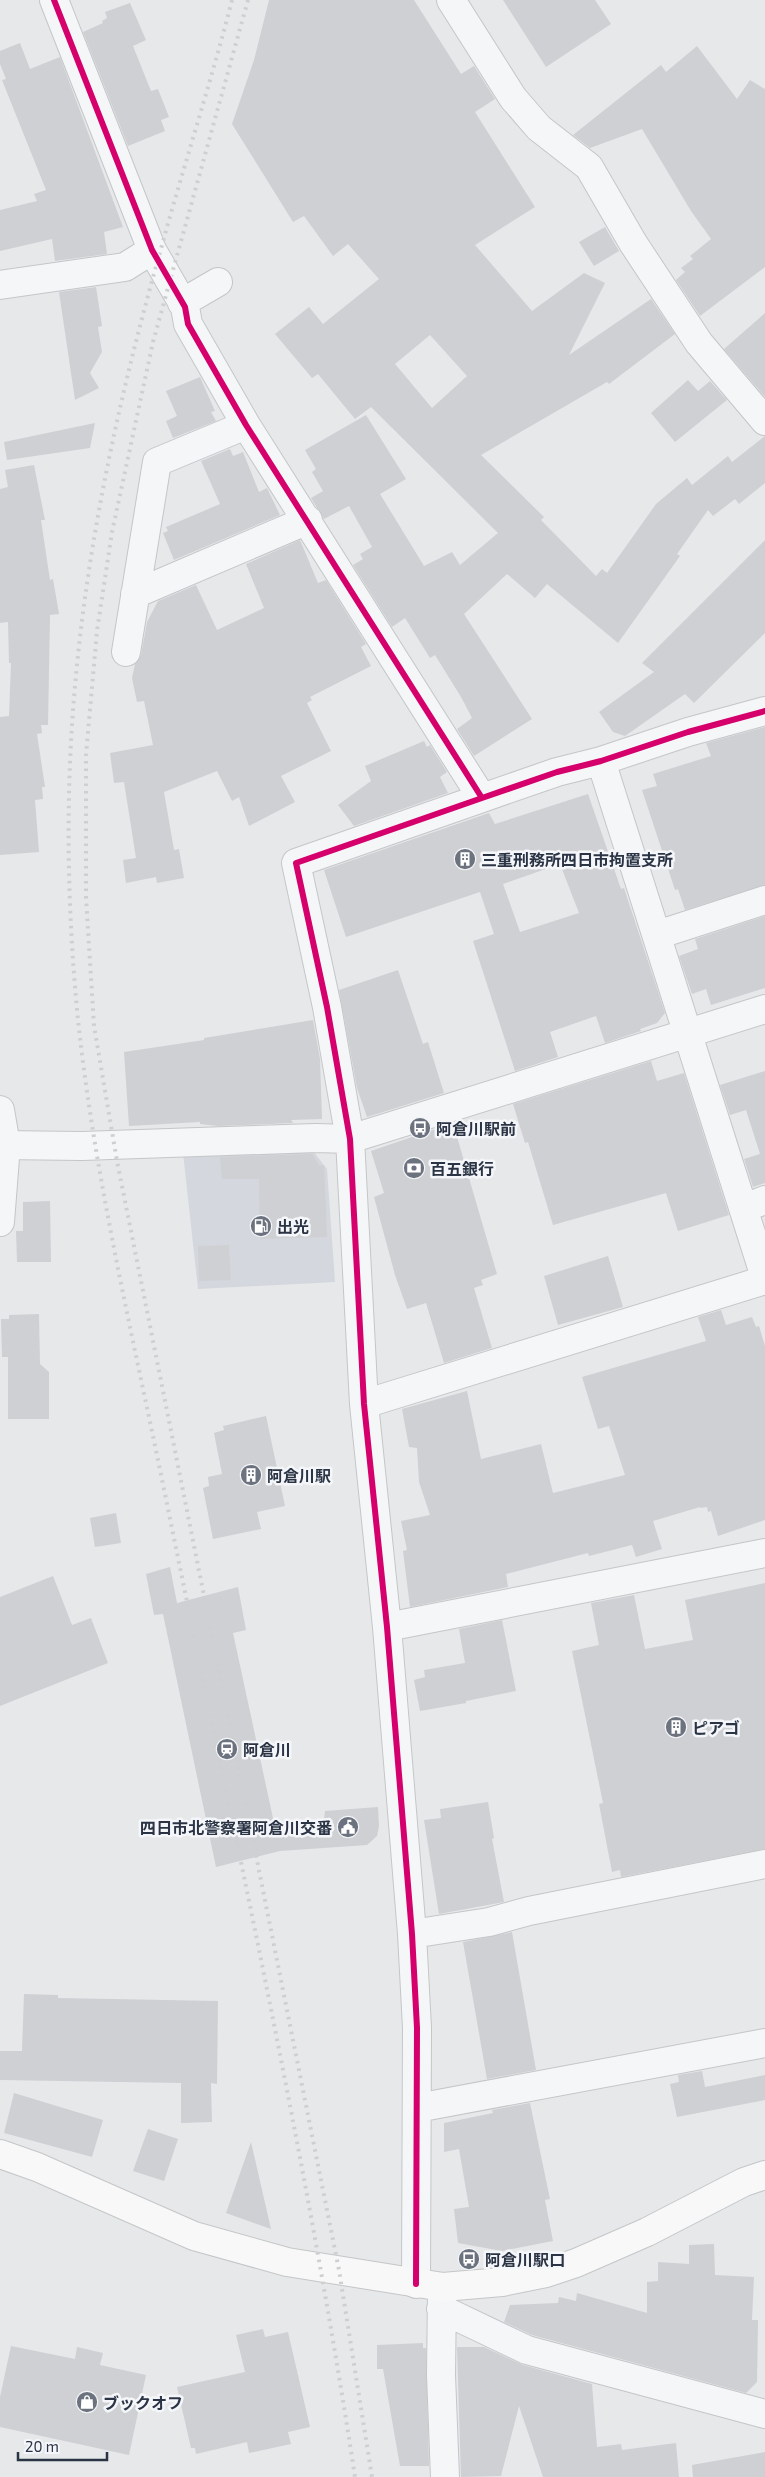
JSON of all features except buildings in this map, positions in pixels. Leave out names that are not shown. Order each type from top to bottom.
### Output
[{"type":"street","points":[[54,0],[152,250],[182,303],[188,324],[246,425],[308,520],[482,798]]},
{"type":"street","points":[[451,0],[513,98],[539,128],[589,167],[633,243],[699,343],[765,421]]},
{"type":"street","points":[[0,286],[125,267],[152,250]]},
{"type":"street","points":[[182,303],[218,282]]},
{"type":"street","points":[[126,652],[157,462],[246,425]]},
{"type":"street","points":[[135,594],[308,520]]},
{"type":"street","points":[[416,2284],[417,2028],[412,1934],[387,1627],[364,1404],[350,1139],[327,1007],[296,863],[557,772],[601,761],[688,732],[765,710]]},
{"type":"street","points":[[364,1404],[765,1278],[754,1204],[689,1033],[601,761]]},
{"type":"street","points":[[658,935],[765,900]]},
{"type":"street","points":[[3,1145],[82,1146],[316,1138],[350,1139],[765,1009]]},
{"type":"street","points":[[0,1110],[3,1145],[0,1222]]},
{"type":"street","points":[[387,1627],[765,1553]]},
{"type":"street","points":[[412,1934],[489,1922],[529,1912],[765,1864]]},
{"type":"street","points":[[417,2108],[765,2043]]},
{"type":"street","points":[[0,2154],[37,2167],[194,2236],[287,2262],[416,2284],[527,2350],[763,2405]]},
{"type":"street","points":[[442,2298],[502,2282],[546,2273],[576,2263],[647,2232],[744,2182],[765,2176]]},
{"type":"street","points":[[442,2298],[441,2375],[445,2477]]},
{"type":"shaded area","name":"出光","points":[[313,1151],[327,1169],[335,1282],[198,1289],[183,1153]]},
{"type":"railway","points":[[232,0],[143,316],[101,497],[82,619],[71,742],[69,846],[72,951],[85,1080],[94,1139],[128,1317],[266,1984],[314,2230],[355,2477]]},
{"type":"railway","points":[[248,0],[153,342],[112,532],[97,631],[86,755],[86,897],[94,1026],[117,1161],[339,2270],[372,2477]]},
{"type":"cycle path","points":[[54,0],[152,250],[185,307],[188,324],[246,425],[482,798],[557,772],[601,761],[688,732],[765,711]]},
{"type":"cycle path","points":[[416,2284],[417,2028],[412,1934],[387,1627],[364,1404],[350,1139],[327,1007],[296,863],[482,798]]},
{"type":"place","name":"三重刑務所四日市拘置支所","points":[[465,859]]},
{"type":"place","name":"阿倉川駅前","points":[[420,1128]]},
{"type":"place","name":"百五銀行","points":[[414,1168]]},
{"type":"place","name":"出光","points":[[261,1226]]},
{"type":"place","name":"阿倉川駅","points":[[251,1475]]},
{"type":"place","name":"ピアゴ","points":[[676,1727]]},
{"type":"place","name":"阿倉川","points":[[227,1749]]},
{"type":"place","name":"四日市北警察署阿倉川交番","points":[[348,1827]]},
{"type":"place","name":"阿倉川駅口","points":[[469,2259]]},
{"type":"place","name":"ブックオフ","points":[[87,2402]]}]
